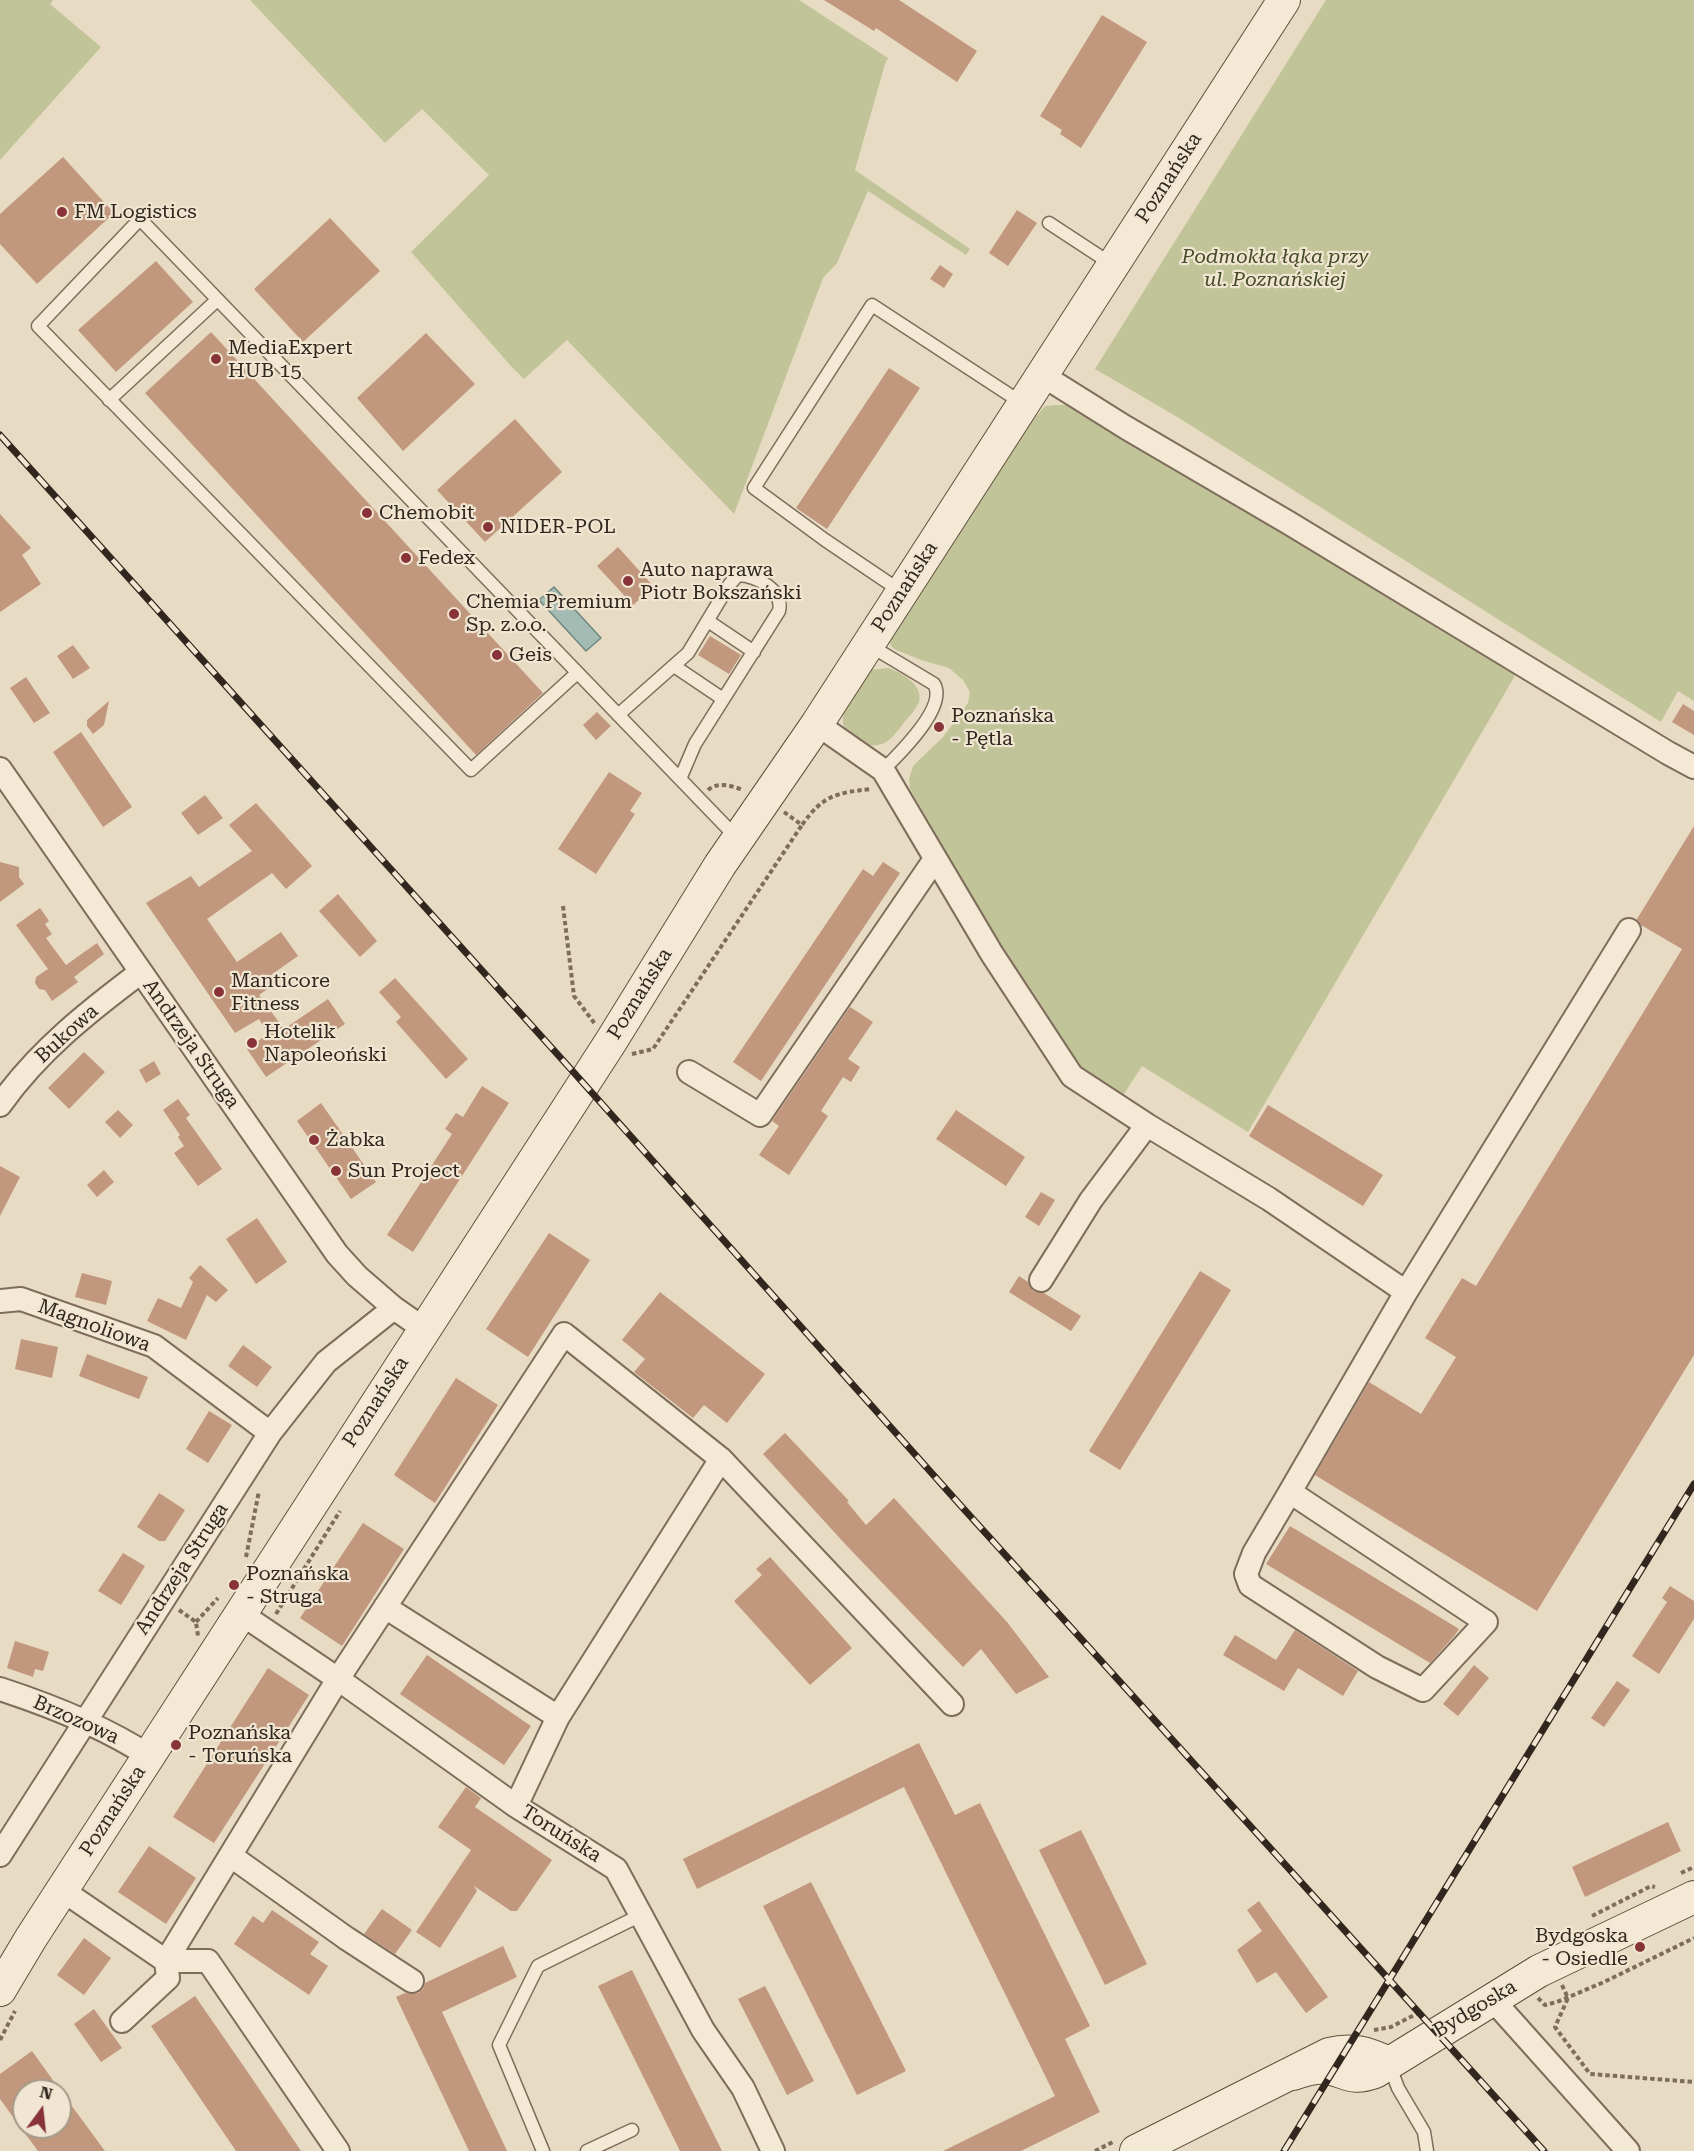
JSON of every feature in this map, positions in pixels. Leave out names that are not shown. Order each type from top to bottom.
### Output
[{"type":"main road","name":"Poznańska","points":[[9,1998],[62,1890],[148,1756],[231,1603],[617,1050],[737,838],[817,724],[1113,265],[1275,3]]},
{"type":"main road","name":"Bydgoska","points":[[1389,2063],[1528,1977],[1694,1897]]},
{"type":"main road","points":[[1136,2151],[1329,2054],[1346,2050],[1371,2055],[1389,2063]]},
{"type":"street","points":[[1042,375],[1694,767]]},
{"type":"street","points":[[817,724],[883,770],[992,954],[1072,1076],[1147,1125],[1269,1199],[1406,1292]]},
{"type":"street","name":"Andrzeja Struga","points":[[0,769],[337,1254],[357,1276],[394,1308],[424,1329]]},
{"type":"street","points":[[689,1072],[760,1115],[935,859]]},
{"type":"street","points":[[1290,1492],[1486,1622],[1423,1690],[1377,1667],[1250,1585],[1246,1574],[1254,1553],[1406,1292],[1629,930]]},
{"type":"street","name":"Bukowa","points":[[0,1105],[17,1082],[55,1042],[89,1012],[141,972]]},
{"type":"street","points":[[1041,1280],[1091,1200],[1147,1125]]},
{"type":"street","name":"Magnoliowa","points":[[0,1301],[21,1299],[154,1346],[270,1433]]},
{"type":"street","name":"Andrzeja Struga","points":[[0,1855],[270,1433],[326,1362],[394,1308]]},
{"type":"street","points":[[122,2021],[168,1978],[166,1961],[338,1679],[564,1334],[722,1459],[952,1704]]},
{"type":"street","points":[[516,1806],[558,1717],[722,1459]]},
{"type":"street","name":"Toruńska","points":[[231,1603],[272,1635],[338,1679],[516,1806],[616,1869],[703,2030],[743,2088],[773,2151]]},
{"type":"street","points":[[385,1607],[558,1717]]},
{"type":"street","name":"Brzozowa","points":[[0,1689],[85,1721],[113,1734],[148,1756]]},
{"type":"street","points":[[231,1856],[411,1981]]},
{"type":"street","points":[[62,1890],[166,1961],[208,1961],[338,2151]]},
{"type":"street","points":[[1492,1999],[1628,2151]]},
{"type":"lane","points":[[577,673],[471,770],[38,326],[140,219],[737,838]]},
{"type":"lane","points":[[1048,223],[1113,265]]},
{"type":"lane","points":[[110,400],[217,300]]},
{"type":"lane","points":[[902,592],[754,488],[873,305],[1023,404]]},
{"type":"lane","points":[[618,715],[688,653],[729,585],[738,575],[745,575],[777,594],[781,604],[779,611],[695,744],[680,779]]},
{"type":"lane","points":[[708,621],[754,652]]},
{"type":"lane","points":[[868,645],[934,684],[937,690],[935,702],[923,725],[883,770]]},
{"type":"lane","points":[[674,666],[723,699]]},
{"type":"lane","points":[[543,2151],[499,2045],[538,1966],[641,1915]]},
{"type":"lane","points":[[1389,2063],[1398,2088],[1424,2132],[1426,2151]]},
{"type":"lane","points":[[587,2151],[632,2130]]},
{"type":"path","points":[[562,906],[574,996],[617,1050],[653,1049],[802,825]]},
{"type":"path","points":[[240,1565],[246,1556],[259,1489]]},
{"type":"path","points":[[272,1635],[280,1623],[276,1612],[342,1508]]},
{"type":"path","points":[[196,1622],[217,1601],[231,1603]]},
{"type":"path","points":[[1528,1977],[1538,1999],[1545,2005],[1568,1998],[1604,1982],[1694,1938]]},
{"type":"path","points":[[1562,1984],[1568,1998],[1555,2028],[1590,2074],[1694,2082]]},
{"type":"path","points":[[0,2040],[9,1998]]},
{"type":"path","points":[[1370,2031],[1391,2027],[1423,2011]]},
{"type":"green space","points":[[0,0],[53,0],[50,4],[101,47],[0,160]]},
{"type":"green space","points":[[250,0],[799,0],[888,58],[855,170],[970,249],[966,255],[868,191],[837,263],[823,278],[734,514],[567,340],[524,379],[510,365],[411,252],[489,175],[422,109],[385,143]]},
{"type":"green space","name":"Podmokła łąka przy ul. Poznańskiej","points":[[1326,0],[1694,0],[1694,701],[1678,691],[1661,722],[1179,418],[1095,369]]},
{"type":"green space","points":[[1070,405],[1081,411],[1516,674],[1248,1132],[1142,1066],[1122,1097],[1091,1078],[1071,1060],[1052,1024],[999,945],[910,789],[909,779],[913,766],[943,737],[968,703],[970,692],[963,680],[949,668],[896,650],[890,642],[1029,425],[1045,406]]},
{"type":"green space","points":[[888,668],[905,676],[915,685],[920,696],[919,702],[889,740],[879,745],[865,744],[847,733],[843,724],[846,705],[870,670]]},
{"type":"water","points":[[554,587],[601,638],[586,651],[539,600]]},
{"type":"building","points":[[824,0],[899,0],[977,51],[957,82],[876,28],[874,31]]},
{"type":"building","points":[[1102,15],[1147,42],[1081,148],[1060,134],[1062,130],[1040,116]]},
{"type":"building","points":[[63,157],[114,213],[37,284],[0,244],[0,214]]},
{"type":"building","points":[[1017,210],[1037,223],[1008,266],[989,253]]},
{"type":"building","points":[[330,218],[380,271],[303,342],[254,289]]},
{"type":"building","points":[[156,261],[193,302],[116,372],[78,330]]},
{"type":"building","points":[[940,265],[953,274],[944,288],[930,279]]},
{"type":"building","points":[[211,332],[543,693],[476,755],[145,393]]},
{"type":"building","points":[[426,333],[475,384],[403,451],[357,398]]},
{"type":"building","points":[[889,368],[920,388],[827,529],[796,508]]},
{"type":"building","points":[[515,419],[562,472],[485,542],[437,490]]},
{"type":"building","points":[[0,514],[31,548],[22,555],[41,584],[0,612]]},
{"type":"building","points":[[618,547],[654,587],[633,605],[597,566]]},
{"type":"building","points":[[710,636],[741,655],[729,674],[698,655]]},
{"type":"building","points":[[73,645],[90,668],[73,679],[57,656]]},
{"type":"building","points":[[26,677],[50,713],[34,723],[10,688]]},
{"type":"building","points":[[109,701],[104,725],[93,734],[87,726],[87,720]]},
{"type":"building","points":[[1683,704],[1694,711],[1694,735],[1672,722]]},
{"type":"building","points":[[597,712],[611,726],[596,740],[583,725]]},
{"type":"building","points":[[81,732],[132,807],[103,827],[53,752]]},
{"type":"building","points":[[609,772],[642,793],[630,811],[635,814],[596,874],[558,849]]},
{"type":"building","points":[[205,795],[223,818],[198,835],[181,813]]},
{"type":"building","points":[[256,803],[312,866],[286,889],[272,873],[207,919],[237,962],[281,932],[298,956],[271,975],[276,983],[259,995],[284,1029],[328,999],[345,1024],[266,1077],[247,1049],[268,1034],[259,1019],[235,1033],[146,903],[191,876],[199,887],[252,851],[229,825]]},
{"type":"building","points":[[1694,826],[1694,1355],[1537,1611],[1315,1475],[1369,1382],[1421,1414],[1456,1357],[1425,1338],[1462,1278],[1476,1286],[1682,949],[1641,925],[1637,919]]},
{"type":"building","points":[[0,862],[19,867],[19,877],[24,884],[0,902]]},
{"type":"building","points":[[883,862],[900,873],[761,1081],[733,1062],[863,869],[873,876]]},
{"type":"building","points":[[338,894],[377,941],[360,957],[319,911]]},
{"type":"building","points":[[40,908],[49,921],[45,924],[52,934],[46,938],[66,965],[97,943],[104,954],[74,977],[78,982],[52,1001],[45,990],[39,989],[35,983],[36,977],[48,969],[16,925]]},
{"type":"building","points":[[395,978],[468,1059],[446,1079],[396,1022],[401,1017],[379,992]]},
{"type":"building","points":[[850,1007],[873,1022],[848,1059],[860,1067],[851,1082],[843,1077],[821,1111],[828,1116],[789,1175],[759,1155],[779,1126],[772,1121]]},
{"type":"building","points":[[84,1052],[105,1072],[69,1109],[48,1088]]},
{"type":"building","points":[[154,1061],[161,1074],[146,1083],[139,1070]]},
{"type":"building","points":[[482,1086],[509,1103],[413,1252],[387,1235],[452,1134],[445,1129],[456,1113],[463,1117]]},
{"type":"building","points":[[178,1099],[190,1115],[186,1118],[222,1169],[198,1186],[174,1153],[184,1146],[178,1137],[180,1135],[163,1110]]},
{"type":"building","points":[[321,1103],[376,1182],[351,1199],[297,1121]]},
{"type":"building","points":[[1268,1105],[1383,1175],[1363,1206],[1249,1136]]},
{"type":"building","points":[[118,1110],[133,1125],[120,1138],[105,1122]]},
{"type":"building","points":[[956,1110],[1025,1157],[1006,1186],[936,1139]]},
{"type":"building","points":[[0,1166],[20,1177],[0,1216]]},
{"type":"building","points":[[104,1170],[114,1182],[97,1197],[87,1185]]},
{"type":"building","points":[[1041,1192],[1055,1200],[1039,1226],[1025,1217]]},
{"type":"building","points":[[257,1218],[287,1262],[256,1284],[226,1239]]},
{"type":"building","points":[[549,1233],[590,1260],[528,1357],[486,1329]]},
{"type":"building","points":[[200,1265],[228,1290],[216,1302],[207,1295],[186,1340],[147,1321],[158,1298],[181,1308],[193,1282],[189,1278]]},
{"type":"building","points":[[1200,1271],[1231,1290],[1120,1470],[1089,1451]]},
{"type":"building","points":[[82,1273],[112,1281],[106,1305],[75,1297]]},
{"type":"building","points":[[1019,1276],[1028,1282],[1033,1291],[1044,1293],[1081,1316],[1071,1331],[1009,1292]]},
{"type":"building","points":[[660,1292],[765,1374],[727,1423],[704,1405],[693,1418],[634,1372],[645,1359],[622,1340]]},
{"type":"building","points":[[21,1339],[58,1347],[52,1378],[15,1369]]},
{"type":"building","points":[[243,1345],[272,1367],[257,1387],[228,1366]]},
{"type":"building","points":[[87,1354],[148,1377],[139,1399],[79,1376]]},
{"type":"building","points":[[456,1378],[498,1405],[435,1503],[394,1475]]},
{"type":"building","points":[[209,1411],[232,1425],[208,1463],[186,1449]]},
{"type":"building","points":[[785,1433],[849,1501],[847,1502],[866,1525],[894,1498],[1007,1622],[1049,1677],[1016,1694],[981,1649],[963,1667],[763,1454]]},
{"type":"building","points":[[159,1493],[185,1510],[165,1541],[159,1541],[137,1527]]},
{"type":"building","points":[[363,1523],[404,1549],[342,1646],[300,1618]]},
{"type":"building","points":[[1290,1526],[1459,1629],[1430,1663],[1266,1564]]},
{"type":"building","points":[[123,1553],[145,1566],[121,1605],[98,1591]]},
{"type":"building","points":[[770,1557],[852,1648],[810,1685],[734,1601],[762,1575],[756,1569]]},
{"type":"building","points":[[1670,1586],[1694,1601],[1694,1619],[1659,1674],[1632,1656],[1667,1602],[1662,1598]]},
{"type":"building","points":[[1295,1630],[1358,1671],[1343,1696],[1298,1668],[1284,1691],[1223,1655],[1235,1635],[1276,1660]]},
{"type":"building","points":[[15,1641],[49,1652],[43,1671],[35,1669],[33,1677],[7,1668]]},
{"type":"building","points":[[427,1655],[531,1726],[504,1765],[400,1694]]},
{"type":"building","points":[[1474,1665],[1489,1678],[1458,1716],[1443,1704]]},
{"type":"building","points":[[268,1668],[309,1695],[214,1843],[173,1817]]},
{"type":"building","points":[[1617,1681],[1630,1690],[1604,1727],[1591,1718]]},
{"type":"building","points":[[919,1743],[955,1815],[980,1803],[1090,2026],[1065,2039],[1100,2112],[1021,2151],[943,2151],[1055,2096],[904,1787],[697,1889],[683,1859]]},
{"type":"building","points":[[466,1787],[481,1798],[475,1807],[552,1860],[517,1911],[511,1911],[474,1886],[477,1891],[440,1948],[416,1932],[471,1850],[438,1827]]},
{"type":"building","points":[[1668,1822],[1681,1851],[1585,1897],[1572,1867]]},
{"type":"building","points":[[1081,1830],[1147,1964],[1105,1985],[1039,1850]]},
{"type":"building","points":[[149,1846],[196,1878],[166,1924],[118,1892]]},
{"type":"building","points":[[811,1882],[906,2071],[857,2095],[763,1906]]},
{"type":"building","points":[[1259,1901],[1328,1997],[1306,2013],[1276,1972],[1257,1983],[1237,1950],[1262,1931],[1247,1910]]},
{"type":"building","points":[[382,1909],[412,1930],[395,1954],[364,1934]]},
{"type":"building","points":[[272,1910],[319,1942],[310,1954],[328,1966],[309,1995],[234,1944],[253,1916],[263,1923]]},
{"type":"building","points":[[84,1938],[111,1958],[84,1995],[57,1975]]},
{"type":"building","points":[[503,1946],[517,1977],[442,2012],[507,2151],[469,2151],[396,1997],[405,1993],[418,1993],[423,1989],[425,1983]]},
{"type":"building","points":[[632,1970],[722,2151],[680,2151],[598,1986]]},
{"type":"building","points":[[765,1986],[814,2081],[787,2095],[738,1999]]},
{"type":"building","points":[[195,1996],[301,2151],[236,2151],[151,2026]]},
{"type":"building","points":[[94,2009],[122,2048],[101,2062],[74,2024]]},
{"type":"building","points":[[32,2051],[52,2079],[12,2079],[12,2115],[0,2099],[0,2074]]},
{"type":"building","points":[[72,2106],[105,2151],[38,2151],[29,2139],[72,2139]]},
{"type":"railway","points":[[0,435],[962,1507],[1544,2151]]},
{"type":"railway","points":[[1284,2151],[1694,1484]]},
{"type":"place","name":"FM Logistics","points":[[62,212]]},
{"type":"place","name":"MediaExpert HUB 15","points":[[216,359]]},
{"type":"place","name":"Chemobit","points":[[367,513]]},
{"type":"place","name":"NIDER-POL","points":[[488,527]]},
{"type":"place","name":"Fedex","points":[[406,558]]},
{"type":"place","name":"Auto naprawa Piotr Bokszański","points":[[628,581]]},
{"type":"place","name":"Chemia Premium Sp. z.o.o.","points":[[454,614]]},
{"type":"place","name":"Geis","points":[[497,655]]},
{"type":"place","name":"Poznańska - Pętla","points":[[939,727]]},
{"type":"place","name":"Manticore Fitness","points":[[219,992]]},
{"type":"place","name":"Hotelik Napoleoński","points":[[252,1043]]},
{"type":"place","name":"Żabka","points":[[314,1140]]},
{"type":"place","name":"Sun Project","points":[[336,1171]]},
{"type":"place","name":"Poznańska - Struga","points":[[234,1585]]},
{"type":"place","name":"Poznańska - Toruńska","points":[[176,1745]]},
{"type":"place","name":"Bydgoska - Osiedle","points":[[1640,1947]]}]
